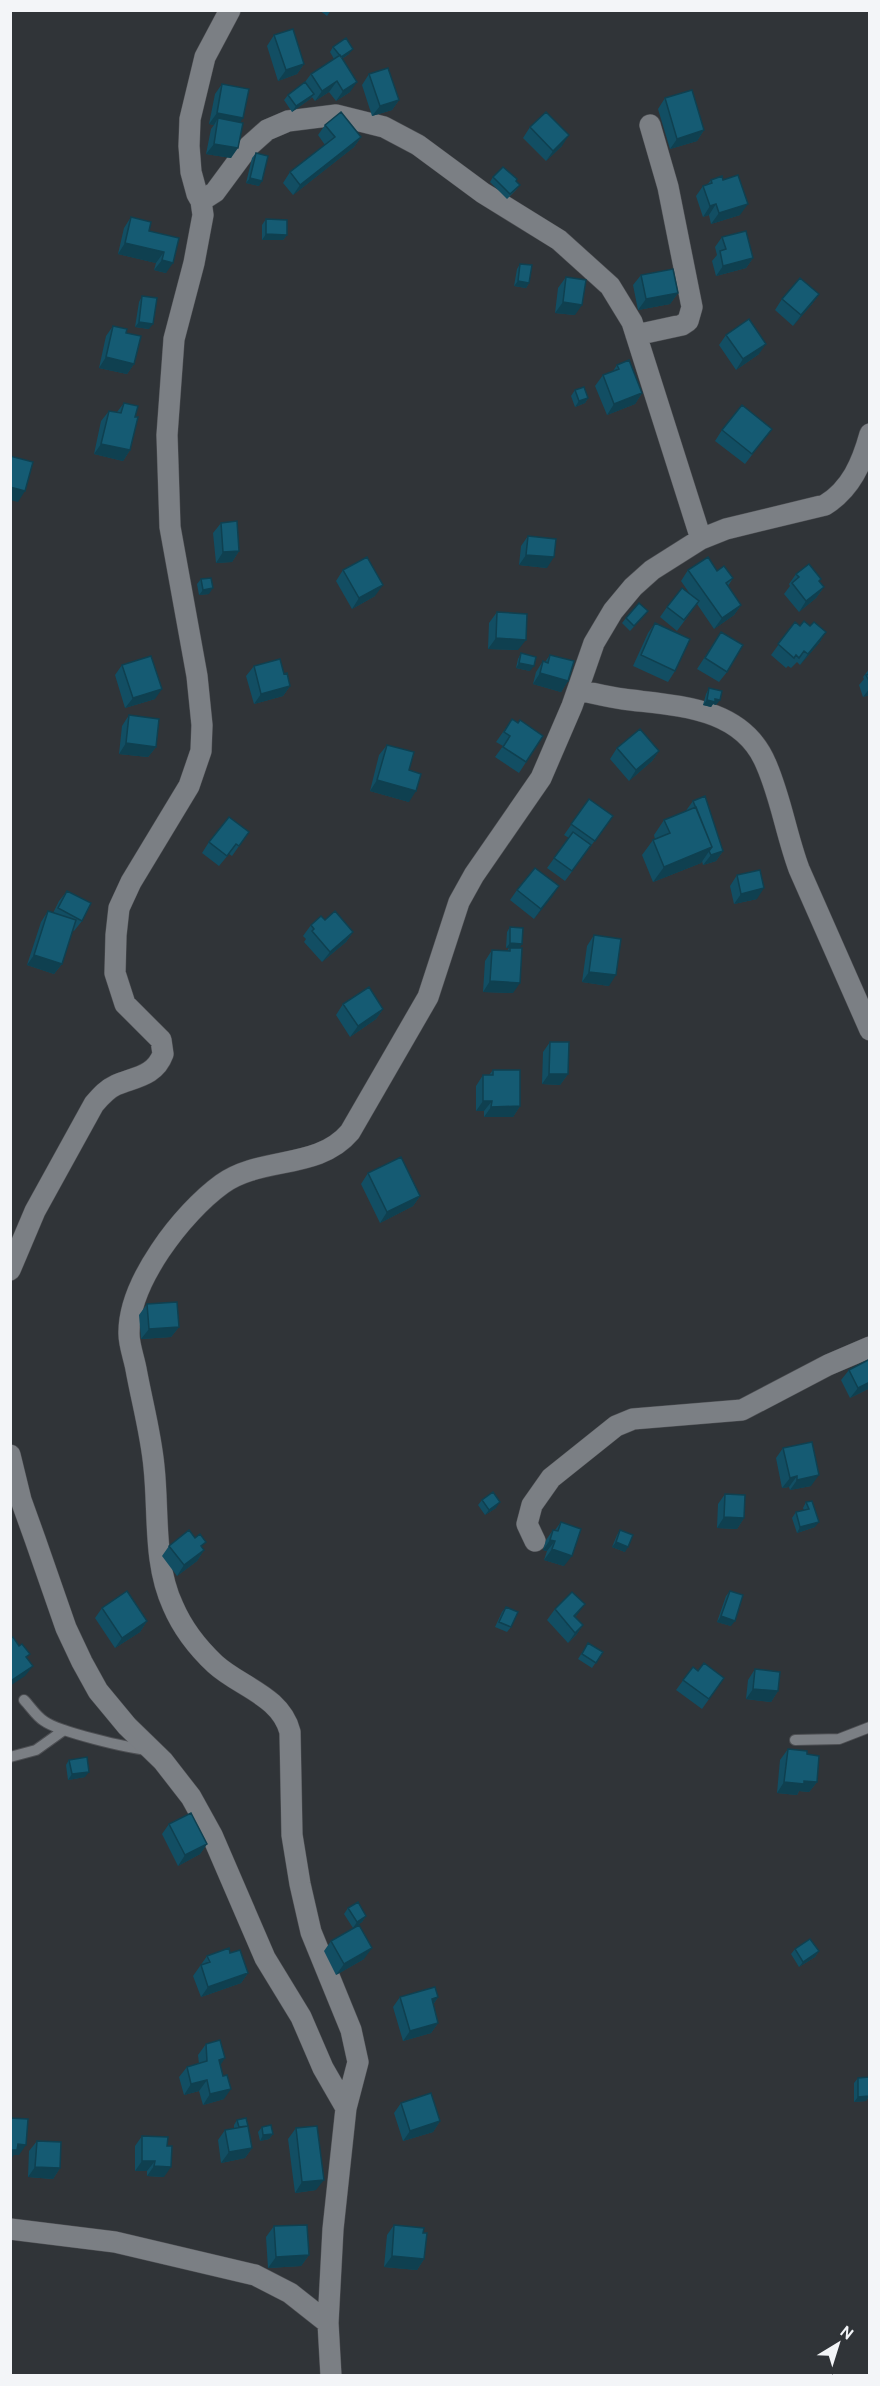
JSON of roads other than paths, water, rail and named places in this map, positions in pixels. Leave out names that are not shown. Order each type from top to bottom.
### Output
[{"type":"street","points":[[10,1270],[36,1211],[94,1104],[105,1091],[115,1085],[145,1075],[154,1069],[163,1054],[161,1040],[125,1004],[115,973],[116,934],[119,908],[131,882],[189,786],[201,751],[202,725],[197,676],[170,527],[167,435],[174,339],[203,215],[201,201],[191,172],[190,118],[204,57],[230,10]]},
{"type":"street","points":[[201,201],[215,192],[256,138],[278,124],[300,118],[336,115],[384,127],[418,145],[483,193],[559,240],[610,286],[632,322],[701,539]]},
{"type":"street","points":[[636,335],[682,325],[688,321],[692,307],[668,187],[650,125]]},
{"type":"street","points":[[332,2376],[328,2323],[333,2229],[346,2108],[358,2062],[351,2030],[311,1932],[300,1884],[292,1835],[290,1732],[287,1721],[272,1703],[216,1664],[192,1639],[172,1605],[159,1563],[151,1436],[129,1334],[133,1308],[143,1277],[160,1251],[178,1227],[222,1184],[253,1170],[323,1153],[341,1142],[350,1132],[428,997],[459,902],[474,875],[541,777],[578,690],[594,643],[623,598],[652,570],[701,539],[726,529],[825,505],[842,493],[853,479],[870,434]]},
{"type":"street","points":[[578,690],[711,713],[736,726],[757,747],[765,761],[781,804],[790,845],[799,869],[870,1030]]},
{"type":"street","points":[[534,1541],[527,1524],[532,1505],[551,1478],[616,1426],[633,1419],[742,1410],[828,1365],[870,1347]]},
{"type":"street","points":[[10,1455],[25,1510],[66,1628],[82,1662],[98,1691],[127,1726],[163,1761],[191,1797],[212,1835],[265,1958],[301,2017],[323,2068],[346,2108]]},
{"type":"street","points":[[10,2229],[115,2242],[255,2275],[290,2293],[328,2323]]},
{"type":"lane","points":[[24,1700],[44,1721],[64,1730],[130,1748],[152,1750]]},
{"type":"lane","points":[[795,1740],[839,1739],[870,1727]]},
{"type":"lane","points":[[10,1756],[36,1750],[64,1730]]}]
